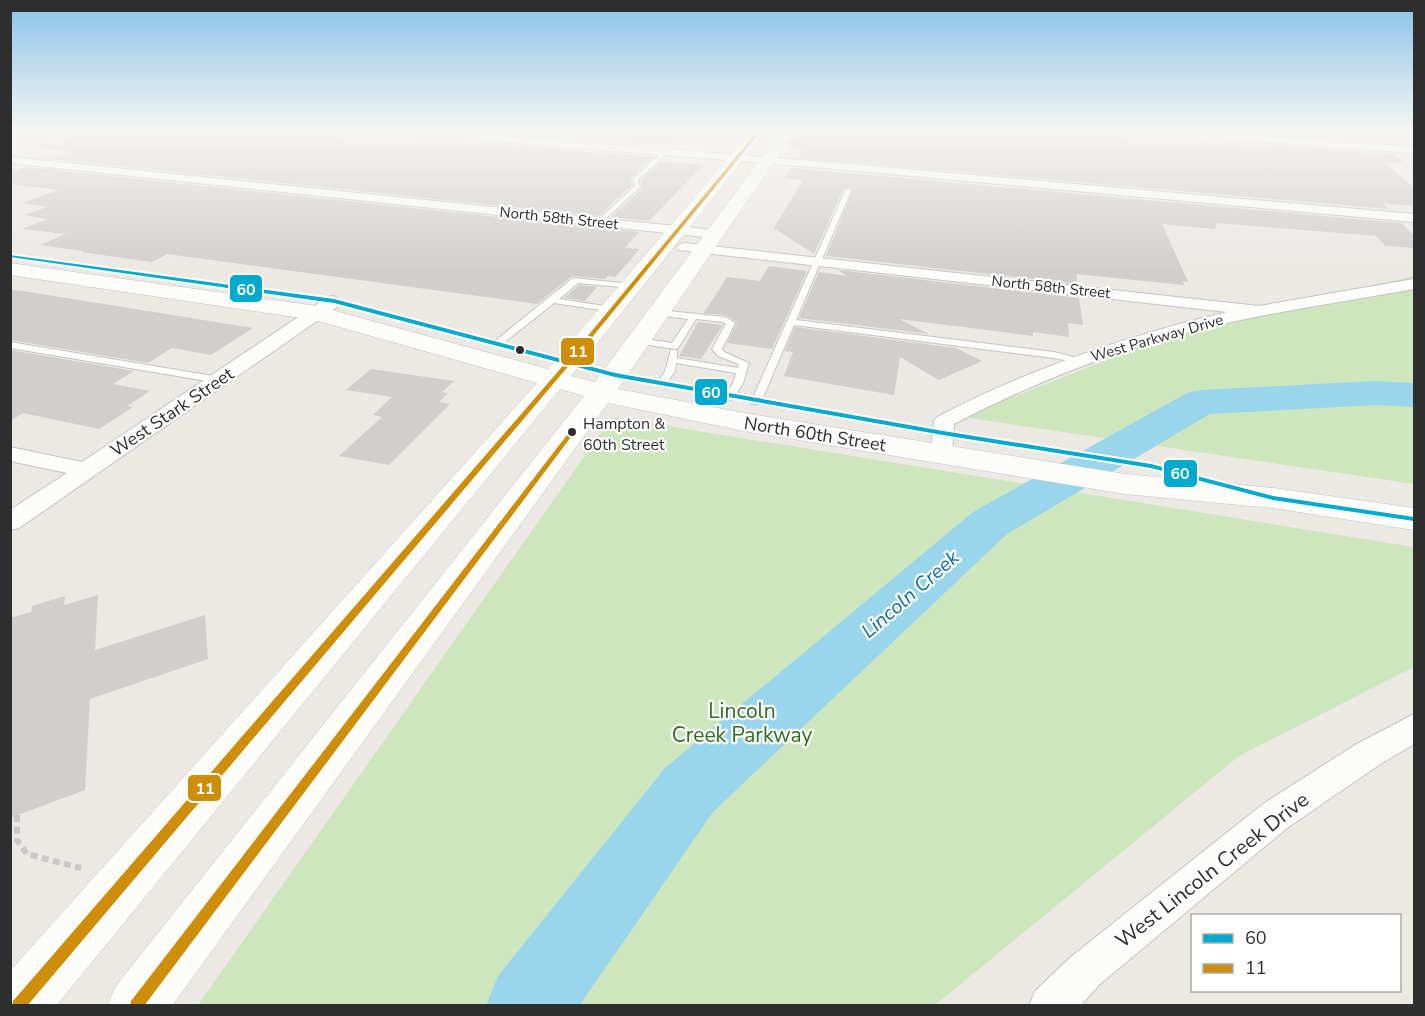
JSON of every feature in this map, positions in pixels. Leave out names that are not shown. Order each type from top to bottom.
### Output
[{"type":"main road","points":[[136,1005],[608,384],[659,313],[691,239],[735,177]]},
{"type":"main road","points":[[18,1005],[562,370],[621,298],[691,239]]},
{"type":"main road","name":"North 60th Street","points":[[10,256],[325,307],[498,343],[562,370]]},
{"type":"main road","name":"North 60th Street","points":[[10,269],[325,307],[562,370],[744,422],[942,444],[1020,445],[1151,466],[1273,498]]},
{"type":"main road","name":"North 60th Street","points":[[608,384],[667,372],[743,399],[942,444],[984,462],[1125,484],[1273,498],[1414,519]]},
{"type":"street","name":"North 58th Street","points":[[175,177],[599,222],[817,261],[1259,311]]},
{"type":"street","points":[[1020,177],[1414,218]]},
{"type":"street","name":"West Parkway Drive","points":[[942,444],[944,421],[973,405],[1078,361],[1161,334],[1259,311],[1414,285]]},
{"type":"street","name":"West Stark Street","points":[[10,522],[325,307]]},
{"type":"street","points":[[10,454],[87,470]]},
{"type":"street","name":"West Lincoln Creek Drive","points":[[1050,1005],[1086,970],[1275,816],[1367,755],[1414,728]]},
{"type":"lane","points":[[599,222],[638,186],[635,180],[638,177]]},
{"type":"lane","points":[[743,399],[792,322],[848,191]]},
{"type":"lane","points":[[498,343],[522,322],[554,301],[576,280],[621,298]]},
{"type":"lane","points":[[554,301],[621,298]]},
{"type":"lane","points":[[659,313],[725,320],[730,323],[717,349],[721,354],[744,363],[738,383],[743,399]]},
{"type":"lane","points":[[693,317],[675,346],[667,372],[742,371]]},
{"type":"lane","points":[[792,322],[1054,355],[1078,361]]},
{"type":"lane","points":[[639,341],[675,346]]},
{"type":"lane","points":[[10,345],[219,380]]},
{"type":"path","points":[[17,815],[17,840],[27,854],[81,868]]},
{"type":"green space","points":[[1414,276],[1414,484],[962,417],[1186,329]]},
{"type":"green space","name":"Lincoln Creek Parkway","points":[[612,417],[1414,547],[1414,667],[1239,756],[935,1005],[198,1005]]},
{"type":"building","points":[[10,177],[124,177],[639,232],[625,248],[640,249],[615,277],[608,276],[605,279],[572,276],[537,304],[167,254],[152,262],[40,245],[65,234],[22,229],[48,219],[24,215],[47,207],[22,203],[59,190],[10,184]]},
{"type":"building","points":[[228,177],[631,177],[632,185],[599,216]]},
{"type":"building","points":[[645,177],[691,177],[649,221],[611,217],[642,189],[641,181]]},
{"type":"building","points":[[896,177],[1402,223],[1414,236],[1414,248],[1385,246],[1376,236],[1217,223],[1215,229],[1162,224],[1188,282],[1183,281],[1184,285],[1076,274],[1078,284],[826,256],[853,190],[849,187],[843,190],[814,254],[774,228],[803,180],[785,178]]},
{"type":"building","points":[[1024,177],[1402,177],[1414,188],[1414,206],[1382,203],[1389,209]]},
{"type":"building","points":[[769,266],[807,271],[772,349],[727,343],[737,322],[725,315],[704,313],[727,277],[760,281]]},
{"type":"building","points":[[838,270],[1079,298],[1083,325],[1068,323],[1069,337],[1033,332],[1033,336],[899,319],[929,334],[799,318],[819,272],[847,276]]},
{"type":"building","points":[[579,285],[597,287],[585,301],[564,298]]},
{"type":"building","points":[[10,290],[253,328],[211,355],[172,348],[148,363],[10,340]]},
{"type":"building","points":[[698,322],[723,325],[701,359],[679,356]]},
{"type":"building","points":[[795,327],[956,348],[982,361],[939,380],[900,357],[894,395],[784,376],[793,352],[785,351]]},
{"type":"building","points":[[10,350],[134,371],[113,384],[150,391],[127,406],[133,407],[99,429],[23,413],[10,421]]},
{"type":"building","points":[[371,369],[454,381],[442,392],[448,393],[439,402],[450,404],[389,465],[339,456],[382,417],[373,415],[392,397],[346,390]]},
{"type":"building","points":[[98,595],[95,650],[205,615],[208,659],[90,699],[85,790],[10,818],[10,618],[31,612],[32,606],[65,596],[64,605]]},
{"type":"waterway","name":"Lincoln Creek","points":[[528,1006],[689,790],[990,523],[1201,402],[1376,393],[1414,395]]},
{"type":"transit line","name":"11","points":[[18,1006],[569,362],[721,177]]},
{"type":"transit line","name":"60","points":[[10,256],[334,301],[615,375],[943,433],[1151,466],[1273,498],[1414,519]]},
{"type":"transit line","name":"11","points":[[136,1006],[572,432]]},
{"type":"place","name":"Hampton & 60th Street","points":[[572,432]]}]
